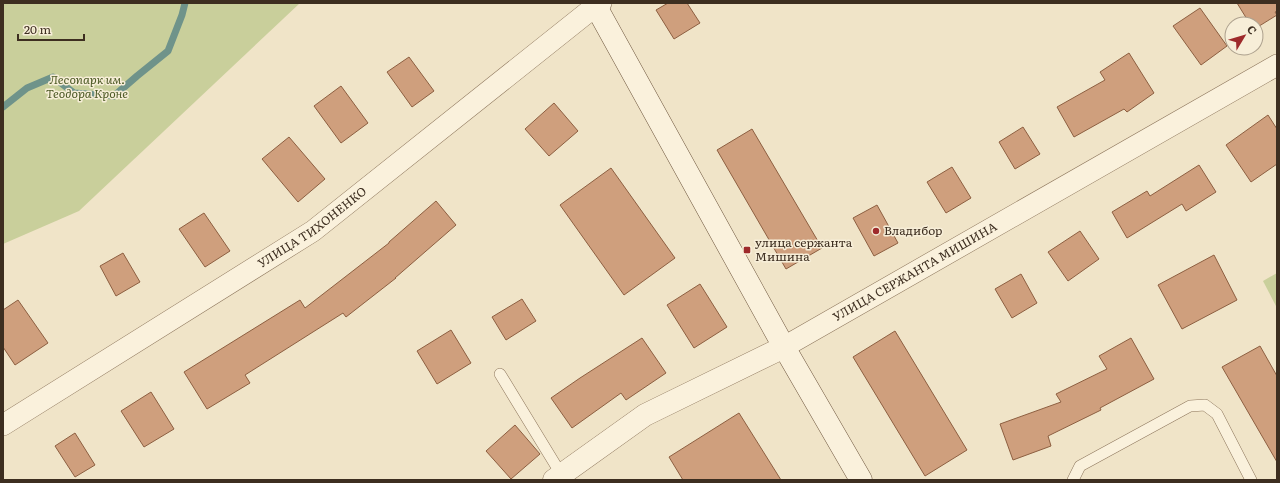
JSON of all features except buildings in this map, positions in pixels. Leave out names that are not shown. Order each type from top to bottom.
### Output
[{"type":"main road","points":[[597,4],[784,347],[861,480]]},
{"type":"main road","name":"УЛИЦА СЕРЖАНТА МИШИНА","points":[[558,477],[645,415],[784,347]]},
{"type":"street","name":"УЛИЦА ТИХОНЕНКО","points":[[3,425],[313,231],[597,4]]},
{"type":"street","name":"УЛИЦА СЕРЖАНТА МИШИНА","points":[[784,347],[1277,65]]},
{"type":"lane","points":[[500,374],[558,477]]},
{"type":"lane","points":[[1073,480],[1080,466],[1190,406],[1205,405],[1217,414],[1252,480]]},
{"type":"green space","name":"Лесопарк им. Теодора Кроне","points":[[3,3],[300,3],[79,211],[3,244]]},
{"type":"green space","points":[[1277,273],[1277,308],[1263,281]]},
{"type":"waterway","points":[[3,107],[27,88],[53,77],[74,93],[114,96],[168,51],[185,3]]},
{"type":"place","name":"Владибор","points":[[876,231]]},
{"type":"place","name":"улица cержанта Мишина","points":[[747,250]]}]
